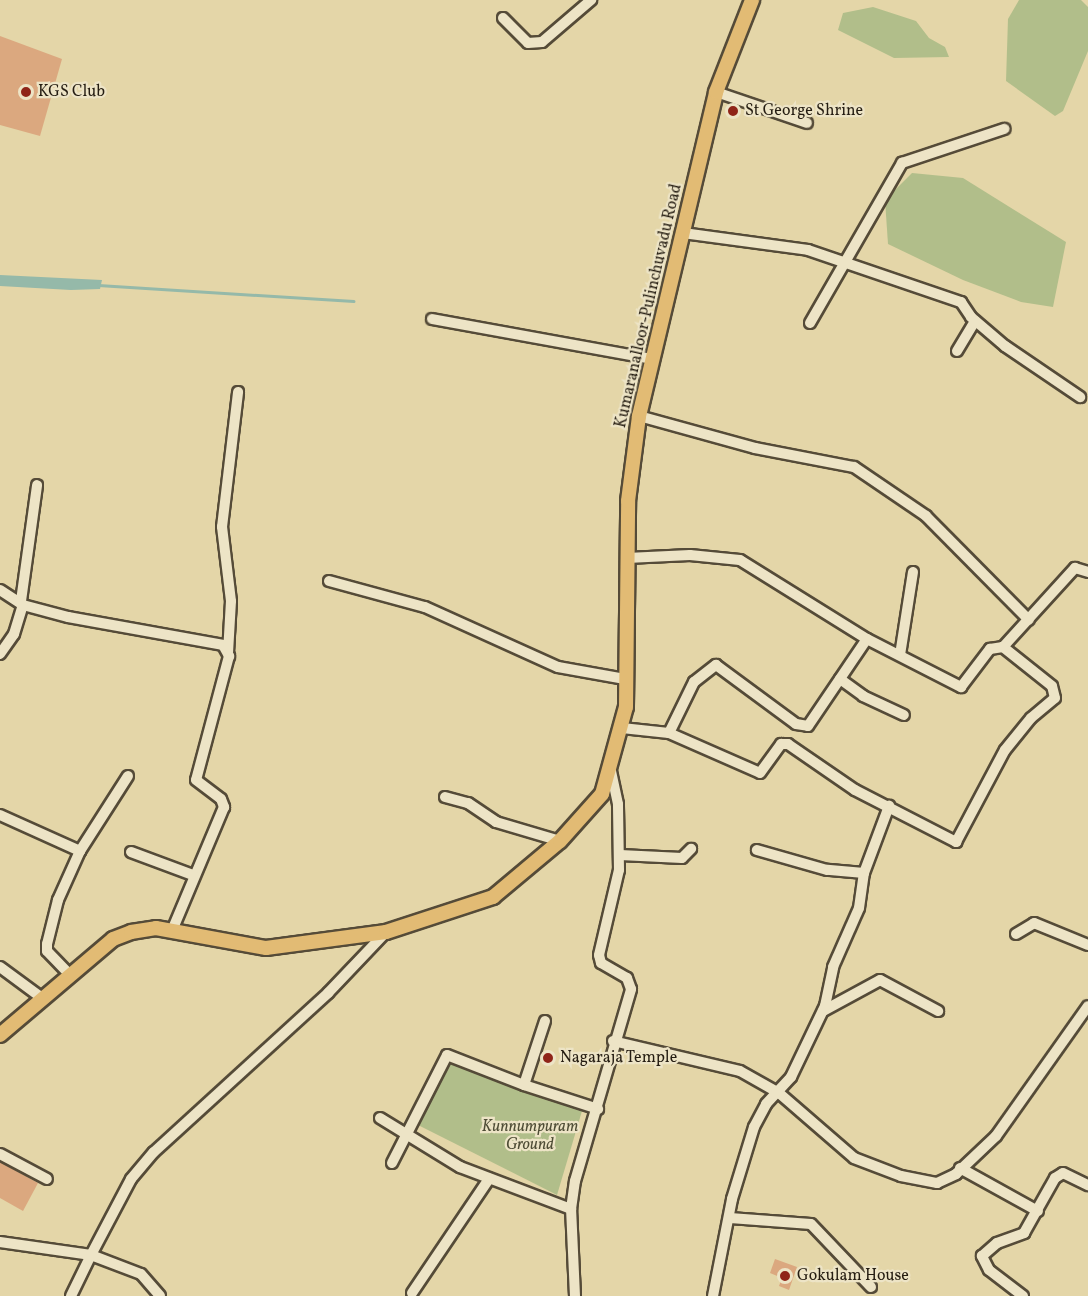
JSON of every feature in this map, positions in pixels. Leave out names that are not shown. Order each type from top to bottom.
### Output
[{"type":"main road","name":"Kumaranalloor-Pulinchuvadu Road","points":[[0,1035],[113,939],[156,928],[266,948],[386,932],[493,897],[560,841],[602,794],[611,771],[622,728],[627,558],[639,416],[717,92],[752,0]]},
{"type":"street","points":[[503,18],[528,43],[542,42],[591,0]]},
{"type":"street","points":[[717,92],[807,123]]},
{"type":"street","points":[[810,323],[902,163],[1004,129]]},
{"type":"street","points":[[683,233],[808,250],[846,261],[961,302],[975,321],[1080,397]]},
{"type":"street","points":[[432,319],[653,359]]},
{"type":"street","points":[[957,351],[975,321]]},
{"type":"street","points":[[172,931],[193,875],[224,807],[221,799],[196,780],[222,693],[228,653],[231,601],[222,527],[238,392]]},
{"type":"street","points":[[639,416],[755,448],[854,467],[926,516],[1029,620]]},
{"type":"street","points":[[0,654],[14,634],[22,603],[37,485]]},
{"type":"street","points":[[627,558],[732,557],[867,639],[961,687],[990,649],[1004,647],[1075,568],[1088,572]]},
{"type":"street","points":[[900,655],[913,572]]},
{"type":"street","points":[[329,581],[425,607],[558,667],[625,679]]},
{"type":"street","points":[[0,590],[22,603],[78,620],[204,640],[223,645],[228,653]]},
{"type":"street","points":[[788,744],[805,727],[867,639]]},
{"type":"street","points":[[622,728],[669,733],[760,773],[781,744],[788,744],[828,773],[956,842],[1005,750],[1031,718],[1055,699],[1052,686],[1004,647]]},
{"type":"street","points":[[669,733],[693,682],[716,664],[805,727]]},
{"type":"street","points":[[840,679],[863,696],[904,715]]},
{"type":"street","points":[[575,1296],[571,1209],[574,1181],[598,1109],[613,1041],[631,983],[601,963],[600,955],[620,855],[611,771]]},
{"type":"street","points":[[70,975],[47,951],[58,900],[80,851],[128,776]]},
{"type":"street","points":[[445,797],[468,802],[496,822],[560,841]]},
{"type":"street","points":[[713,1296],[730,1218],[754,1128],[779,1092],[823,1011],[833,967],[859,908],[864,873],[889,806]]},
{"type":"street","points":[[0,815],[80,851]]},
{"type":"street","points":[[620,855],[682,858],[691,849]]},
{"type":"street","points":[[758,850],[827,870],[864,873]]},
{"type":"street","points":[[131,852],[193,875]]},
{"type":"street","points":[[1016,934],[1034,923],[1088,945]]},
{"type":"street","points":[[71,1296],[131,1179],[154,1152],[328,993],[386,932]]},
{"type":"street","points":[[0,967],[42,998]]},
{"type":"street","points":[[823,1011],[879,980],[938,1011]]},
{"type":"street","points":[[613,1041],[740,1071],[779,1092],[867,1164],[937,1183],[949,1180],[1021,1106],[1088,1006]]},
{"type":"street","points":[[524,1085],[545,1021]]},
{"type":"street","points":[[393,1163],[447,1055],[524,1085],[598,1109]]},
{"type":"street","points":[[380,1118],[409,1135],[434,1154],[489,1179],[571,1209]]},
{"type":"street","points":[[0,1154],[47,1179]]},
{"type":"street","points":[[960,1168],[1038,1211]]},
{"type":"street","points":[[1023,1296],[989,1270],[982,1256],[997,1243],[1024,1233],[1055,1178],[1063,1173],[1088,1185]]},
{"type":"street","points":[[412,1293],[489,1179]]},
{"type":"street","points":[[730,1218],[810,1224],[871,1287]]},
{"type":"street","points":[[0,1242],[91,1255],[141,1274],[160,1296]]},
{"type":"green space","points":[[1019,0],[1081,0],[1088,7],[1088,51],[1063,111],[1055,116],[1006,81],[1008,19]]},
{"type":"green space","points":[[873,7],[916,21],[929,38],[945,47],[949,57],[894,58],[838,30],[843,13]]},
{"type":"green space","points":[[912,173],[963,178],[1066,242],[1053,307],[1021,302],[963,280],[888,244],[885,200]]},
{"type":"green space","name":"Kunnumpuram Ground","points":[[448,1057],[582,1111],[557,1195],[416,1124]]},
{"type":"shaded area","points":[[0,275],[102,280],[100,289],[71,290],[0,286]]},
{"type":"building","name":"KGS Club","points":[[0,36],[62,59],[40,136],[0,125]]},
{"type":"building","points":[[0,1162],[38,1183],[23,1211],[0,1198]]},
{"type":"building","name":"Gokulam House","points":[[775,1259],[797,1267],[789,1290],[779,1286],[782,1278],[770,1273]]},
{"type":"waterway","points":[[98,285],[354,301]]},
{"type":"place","name":"KGS Club","points":[[26,92]]},
{"type":"place","name":"St George Shrine","points":[[733,111]]},
{"type":"place","name":"Nagaraja Temple","points":[[548,1058]]},
{"type":"place","name":"Gokulam House","points":[[785,1276]]}]
